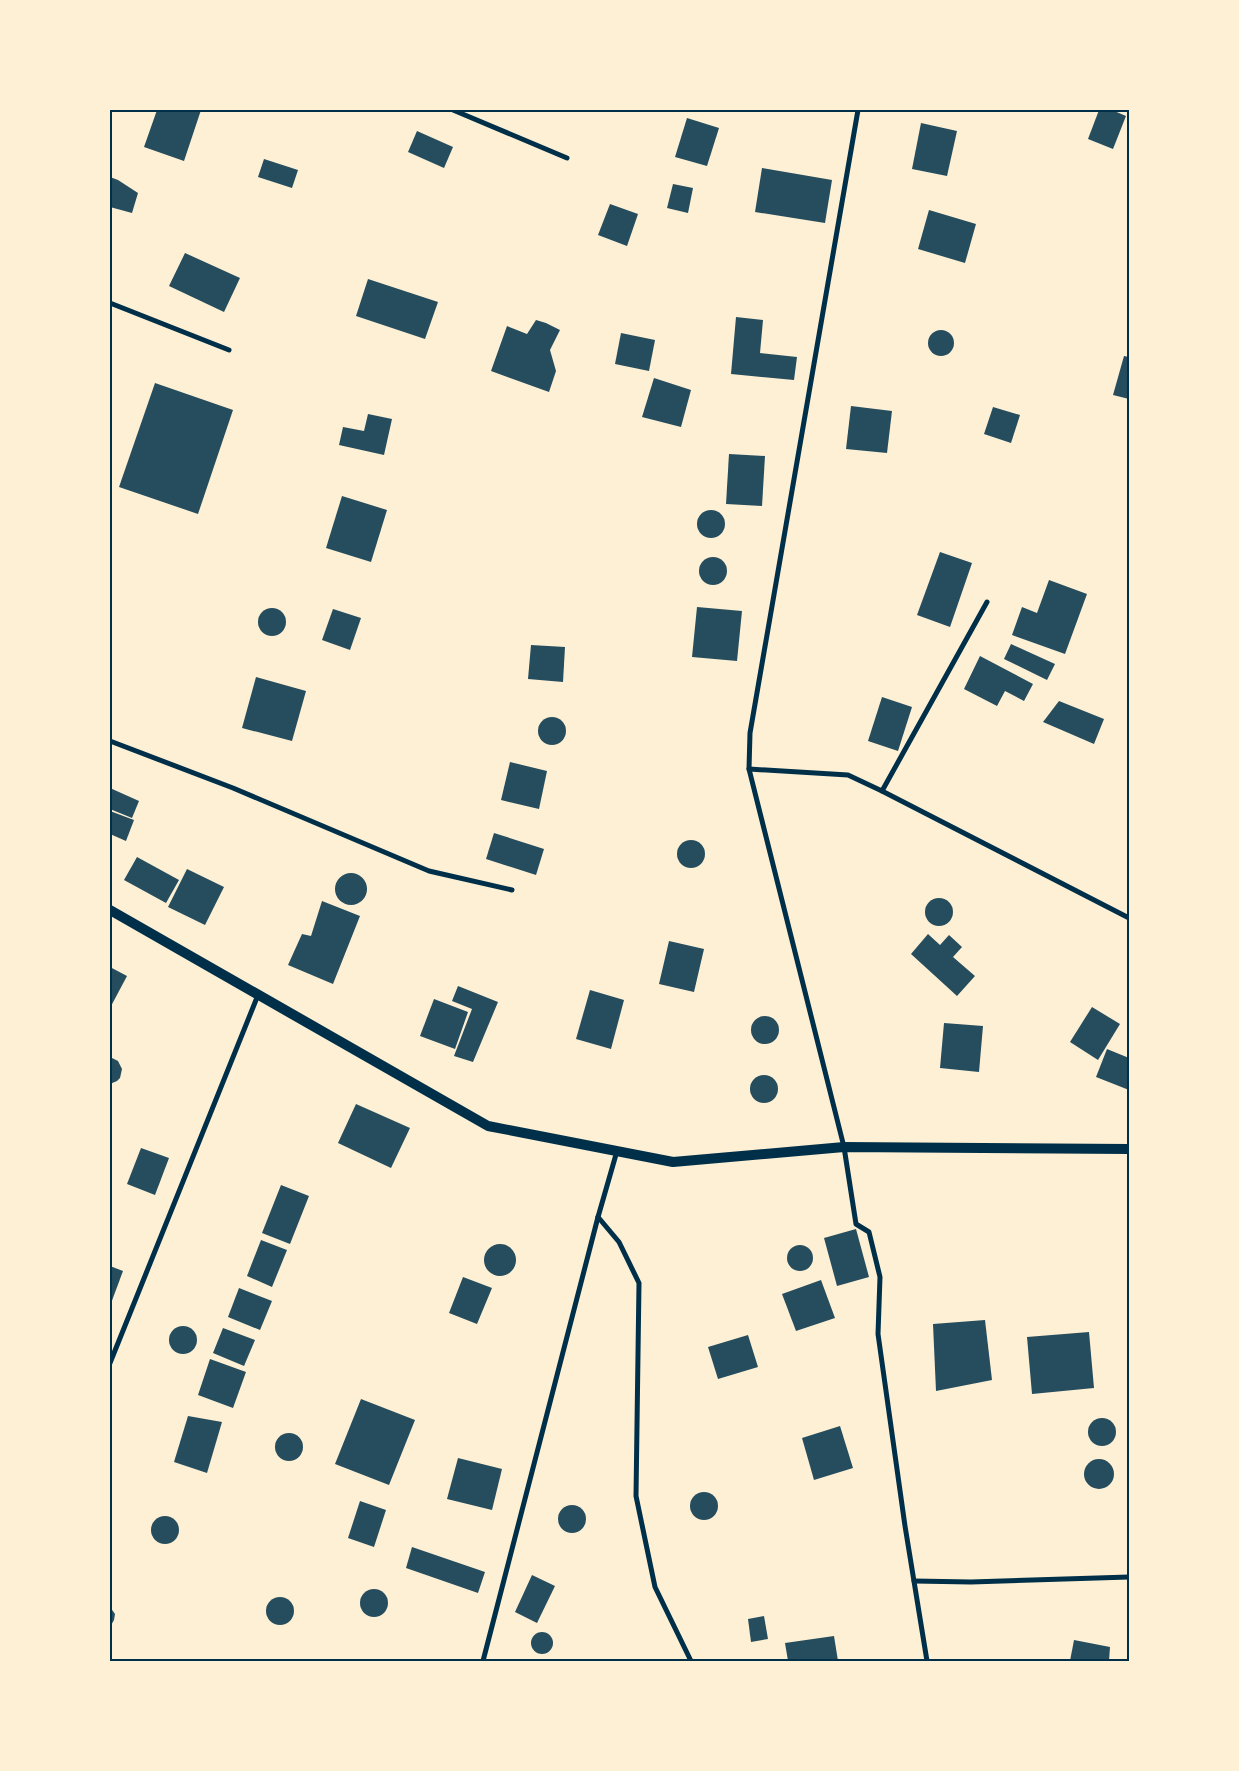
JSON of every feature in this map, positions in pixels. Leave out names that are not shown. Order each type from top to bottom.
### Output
[{"type":"main road","points":[[110,910],[488,1126],[673,1162],[844,1146],[1129,1149]]},
{"type":"street","points":[[453,110],[567,158]]},
{"type":"street","points":[[858,110],[750,733],[749,769],[844,1146],[856,1224],[869,1232],[880,1277],[878,1334],[927,1661]]},
{"type":"street","points":[[110,303],[230,350]]},
{"type":"street","points":[[882,791],[987,602]]},
{"type":"street","points":[[110,741],[233,788],[428,871],[512,890]]},
{"type":"street","points":[[749,769],[848,775],[1129,918]]},
{"type":"street","points":[[110,1363],[258,995]]},
{"type":"street","points":[[482,1661],[617,1151]]},
{"type":"street","points":[[598,1217],[619,1242],[639,1283],[636,1496],[655,1587],[691,1661]]},
{"type":"street","points":[[914,1581],[971,1582],[1129,1577]]},
{"type":"building","points":[[157,110],[201,110],[184,161],[144,147]]},
{"type":"building","points":[[1099,110],[1112,110],[1126,116],[1113,149],[1088,139]]},
{"type":"building","points":[[687,118],[719,128],[707,166],[675,157]]},
{"type":"building","points":[[921,123],[957,131],[947,176],[912,169]]},
{"type":"building","points":[[417,131],[453,147],[444,168],[408,152]]},
{"type":"building","points":[[264,159],[298,170],[292,188],[258,177]]},
{"type":"building","points":[[762,168],[832,180],[825,223],[755,212]]},
{"type":"building","points":[[110,177],[138,193],[132,213],[110,207]]},
{"type":"building","points":[[673,184],[693,188],[688,213],[667,208]]},
{"type":"building","points":[[610,204],[638,214],[627,246],[598,235]]},
{"type":"building","points":[[929,210],[976,224],[965,263],[918,249]]},
{"type":"building","points":[[185,253],[240,278],[224,312],[169,286]]},
{"type":"building","points":[[368,279],[438,302],[425,339],[356,316]]},
{"type":"building","points":[[736,317],[763,320],[760,353],[797,357],[794,380],[731,374]]},
{"type":"building","points":[[536,320],[560,330],[550,350],[556,371],[549,392],[491,371],[507,326],[527,334]]},
{"type":"building","points":[[941,330],[951,333],[954,343],[951,353],[941,356],[931,353],[928,343],[931,333]]},
{"type":"building","points":[[621,333],[655,340],[649,371],[615,364]]},
{"type":"building","points":[[1124,356],[1129,357],[1129,399],[1113,395]]},
{"type":"building","points":[[654,378],[691,390],[681,427],[642,417]]},
{"type":"building","points":[[155,383],[233,410],[198,514],[119,487]]},
{"type":"building","points":[[851,406],[892,411],[887,453],[846,449]]},
{"type":"building","points":[[993,407],[1020,415],[1011,443],[984,434]]},
{"type":"building","points":[[368,414],[392,419],[384,455],[339,445],[343,427],[364,431]]},
{"type":"building","points":[[729,454],[765,456],[762,506],[726,504]]},
{"type":"building","points":[[342,496],[387,510],[371,562],[326,548]]},
{"type":"building","points":[[711,510],[721,514],[725,524],[721,534],[711,538],[701,534],[697,524],[701,514]]},
{"type":"building","points":[[940,552],[972,563],[950,627],[917,615]]},
{"type":"building","points":[[713,557],[723,561],[727,571],[723,581],[713,585],[703,581],[699,571],[703,561]]},
{"type":"building","points":[[1049,580],[1087,594],[1065,654],[1012,635],[1022,607],[1037,613]]},
{"type":"building","points":[[697,607],[742,611],[737,661],[692,657]]},
{"type":"building","points":[[272,608],[282,612],[286,622],[282,632],[272,636],[262,632],[258,622],[262,612]]},
{"type":"building","points":[[333,609],[361,618],[350,650],[322,640]]},
{"type":"building","points":[[1011,644],[1055,664],[1047,680],[1004,659]]},
{"type":"building","points":[[531,645],[565,647],[563,682],[528,679]]},
{"type":"building","points":[[980,656],[1033,684],[1024,701],[1005,691],[997,706],[964,689]]},
{"type":"building","points":[[256,677],[306,691],[292,741],[242,728]]},
{"type":"building","points":[[882,697],[912,707],[898,751],[868,741]]},
{"type":"building","points":[[1059,701],[1104,719],[1094,744],[1043,722]]},
{"type":"building","points":[[552,717],[562,721],[566,731],[562,741],[552,745],[542,741],[538,731],[542,721]]},
{"type":"building","points":[[510,762],[547,771],[539,809],[501,800]]},
{"type":"building","points":[[110,788],[139,801],[132,818],[110,809]]},
{"type":"building","points":[[110,811],[134,820],[126,841],[110,834]]},
{"type":"building","points":[[494,833],[544,849],[536,875],[486,859]]},
{"type":"building","points":[[691,840],[701,844],[705,854],[701,864],[691,868],[681,864],[677,854],[681,844]]},
{"type":"building","points":[[137,857],[179,880],[166,903],[124,880]]},
{"type":"building","points":[[187,869],[224,887],[205,925],[168,907]]},
{"type":"building","points":[[351,873],[362,878],[367,889],[362,900],[351,905],[340,900],[335,889],[340,878]]},
{"type":"building","points":[[939,898],[949,902],[953,912],[949,922],[939,926],[929,922],[925,912],[929,902]]},
{"type":"building","points":[[322,901],[360,916],[333,984],[288,965],[302,934],[311,936]]},
{"type":"building","points":[[928,934],[940,945],[949,935],[962,947],[953,957],[975,976],[957,996],[911,954]]},
{"type":"building","points":[[669,941],[704,949],[694,992],[659,984]]},
{"type":"building","points":[[110,967],[127,976],[110,1008]]},
{"type":"building","points":[[458,986],[498,1002],[473,1062],[454,1056],[472,1009],[452,1001]]},
{"type":"building","points":[[590,990],[624,1000],[611,1049],[576,1039]]},
{"type":"building","points":[[434,999],[468,1012],[455,1049],[420,1036]]},
{"type":"building","points":[[1092,1007],[1120,1024],[1098,1060],[1070,1042]]},
{"type":"building","points":[[765,1016],[775,1020],[779,1030],[775,1040],[765,1044],[755,1040],[751,1030],[755,1020]]},
{"type":"building","points":[[944,1023],[983,1026],[979,1072],[940,1068]]},
{"type":"building","points":[[1107,1049],[1129,1058],[1129,1090],[1096,1077]]},
{"type":"building","points":[[110,1057],[118,1061],[122,1069],[120,1078],[110,1084]]},
{"type":"building","points":[[764,1075],[774,1079],[778,1089],[774,1099],[764,1103],[754,1099],[750,1089],[754,1079]]},
{"type":"building","points":[[356,1104],[410,1128],[391,1168],[338,1143]]},
{"type":"building","points":[[141,1148],[169,1158],[155,1195],[127,1184]]},
{"type":"building","points":[[281,1185],[309,1196],[290,1244],[262,1233]]},
{"type":"building","points":[[856,1229],[869,1277],[837,1286],[824,1238]]},
{"type":"building","points":[[261,1240],[287,1250],[272,1287],[247,1276]]},
{"type":"building","points":[[500,1244],[512,1248],[516,1260],[512,1272],[500,1276],[488,1272],[484,1260],[488,1248]]},
{"type":"building","points":[[800,1245],[810,1248],[813,1258],[810,1268],[800,1271],[790,1268],[787,1258],[790,1248]]},
{"type":"building","points":[[110,1266],[123,1271],[110,1306]]},
{"type":"building","points":[[463,1277],[492,1288],[477,1324],[449,1313]]},
{"type":"building","points":[[821,1280],[835,1318],[796,1331],[782,1294]]},
{"type":"building","points":[[239,1288],[272,1301],[260,1330],[228,1317]]},
{"type":"building","points":[[985,1320],[992,1380],[936,1391],[933,1324]]},
{"type":"building","points":[[183,1326],[193,1330],[197,1340],[193,1350],[183,1354],[173,1350],[169,1340],[173,1330]]},
{"type":"building","points":[[223,1328],[255,1340],[244,1366],[213,1353]]},
{"type":"building","points":[[1089,1332],[1094,1388],[1032,1394],[1027,1337]]},
{"type":"building","points":[[748,1335],[758,1367],[718,1379],[708,1347]]},
{"type":"building","points":[[210,1359],[246,1372],[233,1408],[198,1395]]},
{"type":"building","points":[[361,1399],[415,1420],[389,1485],[335,1464]]},
{"type":"building","points":[[188,1416],[222,1422],[207,1473],[174,1462]]},
{"type":"building","points":[[1102,1418],[1112,1422],[1116,1432],[1112,1442],[1102,1446],[1092,1442],[1088,1432],[1092,1422]]},
{"type":"building","points":[[840,1426],[853,1468],[814,1480],[802,1438]]},
{"type":"building","points":[[289,1433],[299,1437],[303,1447],[299,1457],[289,1461],[279,1457],[275,1447],[279,1437]]},
{"type":"building","points":[[458,1458],[502,1469],[492,1510],[447,1499]]},
{"type":"building","points":[[1099,1459],[1110,1463],[1114,1474],[1110,1485],[1099,1489],[1088,1485],[1084,1474],[1088,1463]]},
{"type":"building","points":[[704,1492],[714,1496],[718,1506],[714,1516],[704,1520],[694,1516],[690,1506],[694,1496]]},
{"type":"building","points":[[360,1501],[386,1510],[374,1547],[348,1538]]},
{"type":"building","points":[[572,1505],[582,1509],[586,1519],[582,1529],[572,1533],[562,1529],[558,1519],[562,1509]]},
{"type":"building","points":[[165,1516],[175,1520],[179,1530],[175,1540],[165,1544],[155,1540],[151,1530],[155,1520]]},
{"type":"building","points":[[412,1547],[485,1572],[478,1593],[406,1568]]},
{"type":"building","points":[[532,1575],[555,1586],[537,1623],[515,1612]]},
{"type":"building","points":[[374,1589],[384,1593],[388,1603],[384,1613],[374,1617],[364,1613],[360,1603],[364,1593]]},
{"type":"building","points":[[280,1597],[290,1601],[294,1611],[290,1621],[280,1625],[270,1621],[266,1611],[270,1601]]},
{"type":"building","points":[[110,1607],[115,1614],[110,1627]]},
{"type":"building","points":[[764,1616],[768,1639],[751,1642],[748,1619]]},
{"type":"building","points":[[542,1632],[550,1635],[553,1643],[550,1651],[542,1654],[534,1651],[531,1643],[534,1635]]},
{"type":"building","points":[[834,1636],[838,1661],[788,1661],[785,1643]]},
{"type":"building","points":[[1074,1640],[1110,1647],[1109,1661],[1070,1661]]}]
